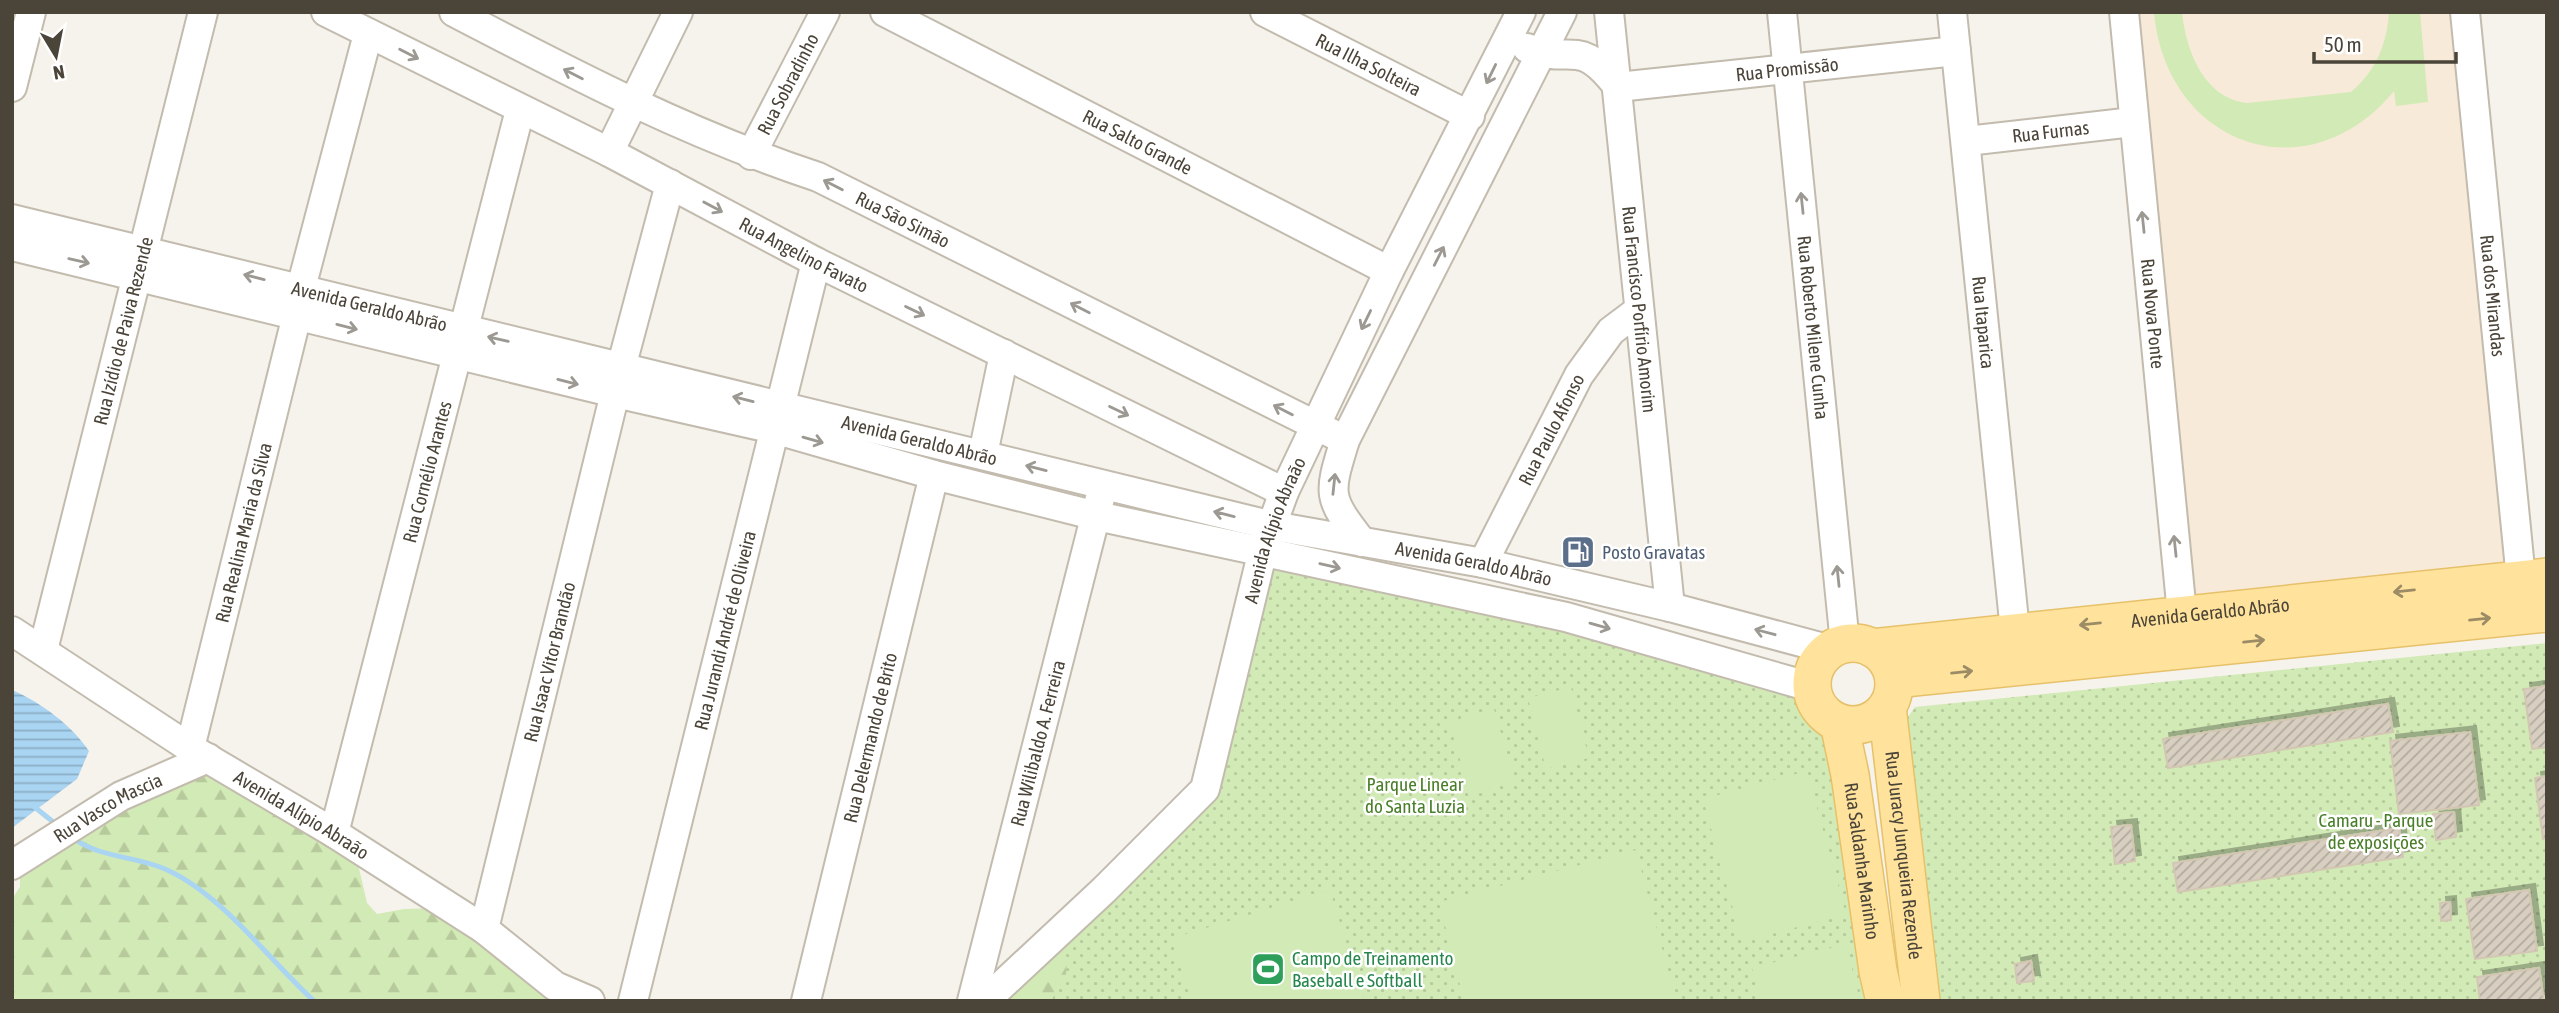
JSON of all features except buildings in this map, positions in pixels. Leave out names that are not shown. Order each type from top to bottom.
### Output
[{"type":"main road","name":"Avenida Geraldo Abrão","points":[[1839,723],[1853,726],[1867,723],[1891,693],[2184,631],[2534,578]]},
{"type":"main road","name":"Avenida Geraldo Abrão","points":[[1849,647],[2015,631],[2184,631],[2547,613]]},
{"type":"main road","points":[[1839,723],[1817,705],[1811,687],[1816,664],[1849,647],[1885,658],[1891,693]]},
{"type":"main road","name":"Rua Juracy Junqueira Rezende","points":[[1891,693],[1921,1001]]},
{"type":"main road","name":"Rua Saldanha Marinho","points":[[1839,723],[1885,1001]]},
{"type":"street","points":[[12,87],[31,12]]},
{"type":"street","name":"Rua Izídio de Paiva Rezende","points":[[43,650],[203,12]]},
{"type":"street","name":"Rua Angelino Favato","points":[[326,12],[609,152],[816,262],[1283,492]]},
{"type":"street","name":"Rua São Simão","points":[[454,12],[634,105],[751,155],[818,177],[1345,440]]},
{"type":"street","points":[[609,152],[678,12]]},
{"type":"street","name":"Rua Sobradinho","points":[[751,155],[825,12]]},
{"type":"street","name":"Rua Salto Grande","points":[[885,12],[1389,271]]},
{"type":"street","name":"Rua Ilha Solteira","points":[[1265,12],[1470,116]]},
{"type":"street","name":"Avenida Alípio Abraão","points":[[985,1001],[1104,890],[1205,789],[1268,538],[1283,492],[1389,271],[1521,12]]},
{"type":"street","name":"Avenida Alípio Abraão","points":[[1362,542],[1338,511],[1332,494],[1333,478],[1345,440],[1562,12]]},
{"type":"street","name":"Rua Francisco Porfírio Amorim","points":[[1609,12],[1670,607]]},
{"type":"street","name":"Rua Roberto Milene Cunha","points":[[1782,12],[1849,647]]},
{"type":"street","name":"Rua Itaparica","points":[[1952,12],[2015,631]]},
{"type":"street","name":"Rua Nova Ponte","points":[[2124,12],[2184,631]]},
{"type":"street","name":"Rua dos Mirandas","points":[[2465,12],[2534,578]]},
{"type":"street","name":"Rua Realina Maria da Silva","points":[[199,753],[299,302],[368,34]]},
{"type":"street","points":[[1507,41],[1542,54],[1581,54],[1604,68],[1618,87]]},
{"type":"street","name":"Rua Promissão","points":[[1618,87],[1956,51]]},
{"type":"street","name":"Rua Cornélio Arantes","points":[[334,833],[520,110]]},
{"type":"street","name":"Rua Furnas","points":[[1967,141],[2133,122]]},
{"type":"street","name":"Rua Isaac Vitor Brandão","points":[[484,929],[618,381],[670,184]]},
{"type":"street","name":"Avenida Geraldo Abrão","points":[[12,219],[141,263],[618,381],[777,419],[983,454],[1102,485],[1268,538],[1566,617],[1811,687]]},
{"type":"street","name":"Avenida Geraldo Abrão","points":[[12,246],[141,263]]},
{"type":"street","name":"Rua Jurandi André de Oliveira","points":[[633,1001],[816,262]]},
{"type":"street","name":"Rua Paulo Afonso","points":[[1483,563],[1590,358],[1611,331],[1639,310]]},
{"type":"street","points":[[983,454],[1004,354]]},
{"type":"street","name":"Avenida Geraldo Abrão","points":[[777,419],[934,475],[1097,516],[1268,538],[1362,542],[1483,563],[1849,647]]},
{"type":"street","name":"Rua Delermando de Brito","points":[[806,1001],[934,475]]},
{"type":"street","name":"Rua Wilibaldo A. Ferreira","points":[[972,1001],[1097,516],[1102,485]]},
{"type":"street","points":[[1566,617],[1575,586]]},
{"type":"street","name":"Avenida Alípio Abraão","points":[[12,631],[199,753],[334,833],[484,929],[555,986],[590,1001]]},
{"type":"street","name":"Rua Vasco Mascia","points":[[12,865],[121,796],[199,753]]},
{"type":"shaded area","points":[[2127,12],[2456,12],[2521,579],[2182,614]]},
{"type":"green space","points":[[2154,12],[2182,12],[2188,42],[2200,70],[2219,92],[2247,103],[2351,92],[2367,75],[2379,56],[2386,35],[2389,12],[2420,12],[2428,102],[2396,106],[2394,91],[2359,123],[2322,142],[2283,147],[2246,141],[2213,124],[2184,96],[2164,58]]},
{"type":"green space","name":"Parque Linear do Santa Luzia","points":[[1263,550],[1442,591],[1805,698],[1834,727],[1885,1001],[1015,1001],[1026,997],[1104,890],[1205,789]]},
{"type":"green space","name":"Camaru - Parque de exposições","points":[[2547,643],[2547,1001],[1939,1001],[1931,953],[1907,718],[1915,707]]},
{"type":"green space","points":[[1571,687],[1589,758],[1546,769],[1528,698]]},
{"type":"green space","points":[[1494,709],[1515,781],[1470,794],[1449,722]]},
{"type":"green space","points":[[209,764],[358,864],[367,903],[377,914],[404,909],[437,908],[578,1001],[12,1001],[12,899],[20,887],[20,873],[157,786]]},
{"type":"green space","points":[[1807,771],[1846,914],[1742,942],[1703,799]]},
{"type":"green space","points":[[1636,850],[1676,1001],[1464,1001],[1439,902]]},
{"type":"green space","name":"Campo de Treinamento Baseball e Softball","points":[[1330,890],[1364,1001],[1191,1001],[1173,938]]},
{"type":"green space","points":[[1846,944],[1860,1001],[1761,1001],[1752,968]]},
{"type":"green space","points":[[1057,952],[1067,961],[1066,974],[1051,1001],[999,1001]]},
{"type":"water","points":[[12,690],[55,716],[74,732],[89,751],[77,779],[12,828]]},
{"type":"waterway","points":[[32,805],[57,825]]},
{"type":"waterway","points":[[73,838],[83,845],[154,865],[186,880],[225,911],[314,1001]]},
{"type":"place","name":"Posto Gravatas","points":[[1578,552]]},
{"type":"place","name":"Campo de Treinamento Baseball e Softball","points":[[1268,969]]}]
